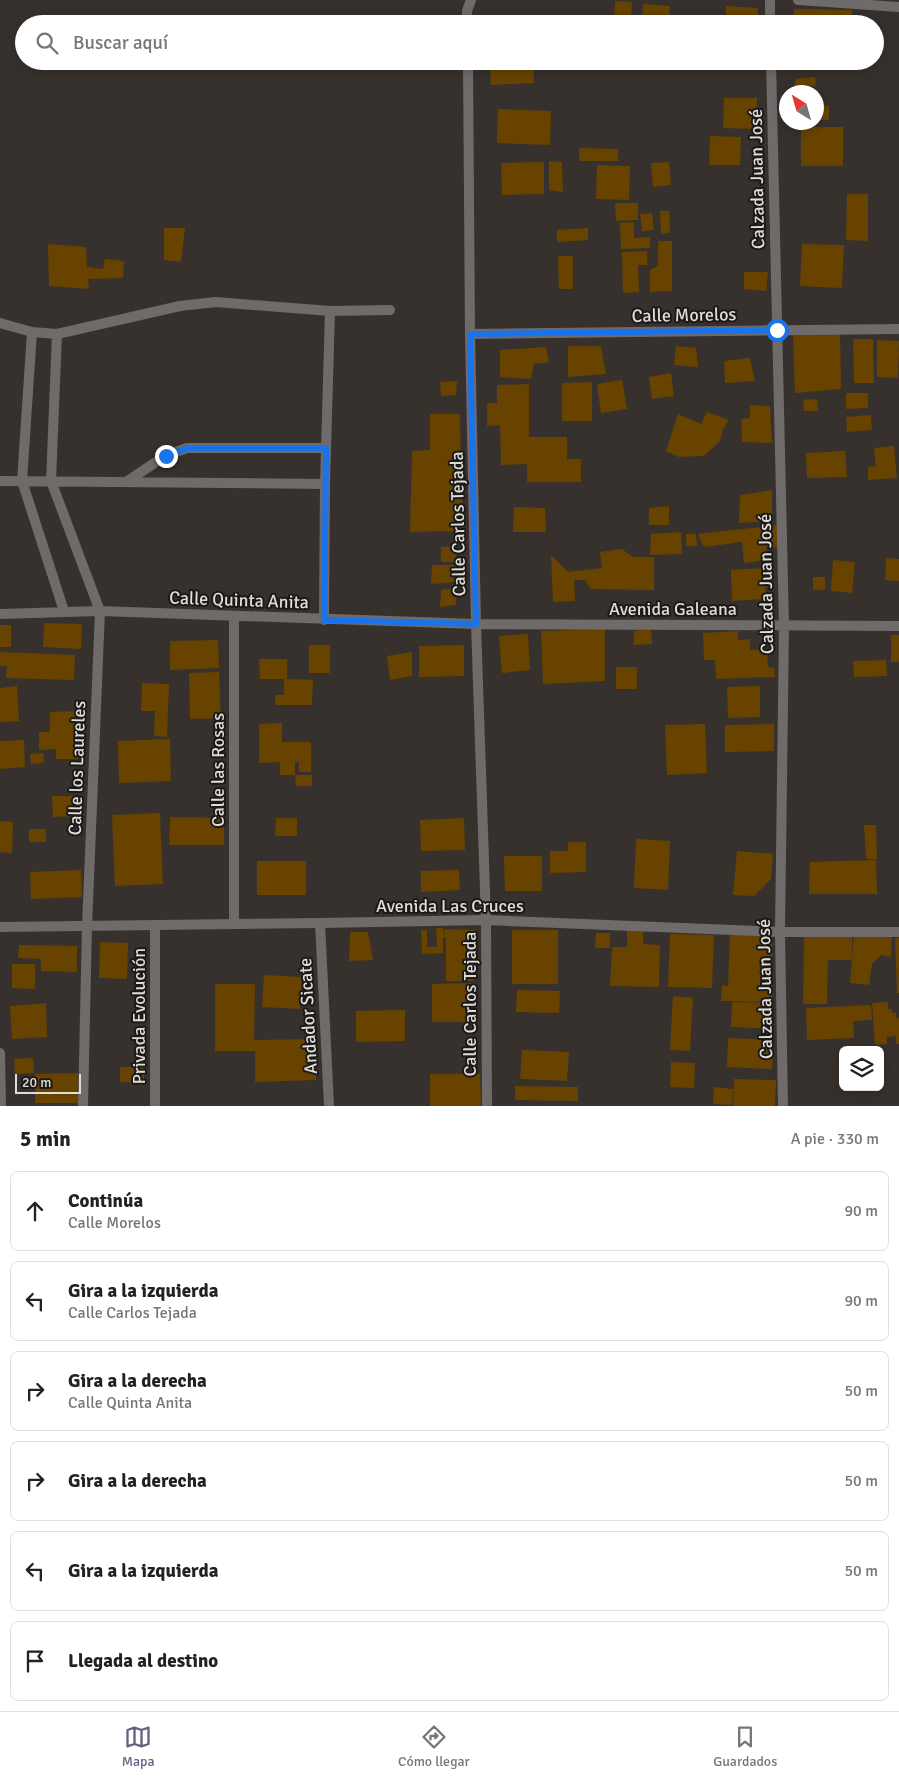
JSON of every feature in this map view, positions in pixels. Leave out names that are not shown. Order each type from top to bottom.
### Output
[{"type":"street","points":[[467,15],[467,10],[471,0]]},
{"type":"street","points":[[770,0],[770,15]]},
{"type":"street","points":[[798,0],[899,8]]},
{"type":"street","name":"Calle Carlos Tejada","points":[[468,70],[470,334],[476,624],[486,920],[487,1106]]},
{"type":"street","name":"Calzada Juan José","points":[[771,70],[784,626],[780,932],[783,1106]]},
{"type":"street","points":[[0,323],[32,332],[57,334],[180,306],[216,302],[330,311],[390,310]]},
{"type":"street","points":[[324,620],[325,484],[330,311]]},
{"type":"street","name":"Calle Morelos","points":[[470,334],[899,329]]},
{"type":"street","points":[[32,332],[22,481],[64,611]]},
{"type":"street","points":[[57,334],[51,481],[100,611]]},
{"type":"street","points":[[125,482],[166,456],[187,448],[326,448]]},
{"type":"street","points":[[0,481],[325,484]]},
{"type":"street","name":"Calle Quinta Anita","points":[[0,614],[100,611],[476,624]]},
{"type":"street","name":"Calle los Laureles","points":[[83,1106],[87,926],[100,611]]},
{"type":"street","name":"Calle las Rosas","points":[[234,616],[234,924]]},
{"type":"street","name":"Avenida Galeana","points":[[476,624],[899,626]]},
{"type":"street","name":"Avenida Las Cruces","points":[[0,927],[486,920],[780,932],[899,932]]},
{"type":"street","name":"Andador Sicate","points":[[320,923],[329,1106]]},
{"type":"street","name":"Privada Evolución","points":[[155,1106],[156,925]]},
{"type":"street","points":[[0,1053],[1,1106]]},
{"type":"building","points":[[615,1],[632,2],[631,15],[614,15]]},
{"type":"building","points":[[643,4],[670,6],[670,15],[642,15]]},
{"type":"building","points":[[726,6],[758,8],[758,15],[726,15]]},
{"type":"building","points":[[794,9],[852,10],[852,15],[794,15]]},
{"type":"building","points":[[490,70],[533,70],[534,83],[491,85]]},
{"type":"building","points":[[815,77],[816,85],[795,85],[796,79]]},
{"type":"building","points":[[724,98],[757,98],[756,129],[723,128]]},
{"type":"building","points":[[824,106],[829,106],[829,120],[824,120]]},
{"type":"building","points":[[498,109],[551,111],[550,145],[497,143]]},
{"type":"building","points":[[824,127],[843,127],[843,166],[801,166],[801,130],[824,130]]},
{"type":"building","points":[[710,136],[741,137],[740,165],[709,165]]},
{"type":"building","points":[[579,148],[618,149],[618,161],[579,161]]},
{"type":"building","points":[[549,161],[562,162],[563,192],[549,190]]},
{"type":"building","points":[[544,162],[544,194],[502,195],[501,163]]},
{"type":"building","points":[[669,162],[671,185],[653,187],[651,163]]},
{"type":"building","points":[[597,165],[630,166],[629,200],[596,199]]},
{"type":"building","points":[[847,194],[868,194],[868,241],[846,240]]},
{"type":"building","points":[[615,203],[638,203],[638,220],[616,221]]},
{"type":"building","points":[[660,211],[669,211],[670,233],[661,234]]},
{"type":"building","points":[[652,213],[654,230],[642,231],[640,214]]},
{"type":"building","points":[[634,222],[634,238],[650,237],[650,248],[621,249],[620,223]]},
{"type":"building","points":[[164,228],[185,228],[181,262],[164,260]]},
{"type":"building","points":[[588,228],[588,240],[557,242],[557,230]]},
{"type":"building","points":[[658,241],[672,241],[672,291],[650,292],[650,270],[658,266]]},
{"type":"building","points":[[48,244],[86,247],[87,267],[103,269],[105,259],[124,261],[123,278],[88,279],[89,289],[49,286]]},
{"type":"building","points":[[802,244],[844,245],[842,288],[800,286]]},
{"type":"building","points":[[647,251],[647,265],[638,265],[639,292],[623,293],[622,252]]},
{"type":"building","points":[[558,256],[573,256],[573,289],[559,289]]},
{"type":"building","points":[[744,272],[768,272],[766,291],[744,289]]},
{"type":"building","points":[[793,332],[840,333],[841,389],[795,393]]},
{"type":"building","points":[[853,339],[873,339],[874,383],[854,383]]},
{"type":"building","points":[[877,340],[899,341],[898,378],[877,377]]},
{"type":"building","points":[[568,346],[601,346],[606,374],[568,377]]},
{"type":"building","points":[[676,346],[696,348],[698,367],[674,365]]},
{"type":"building","points":[[546,347],[549,362],[534,364],[531,379],[500,377],[500,350]]},
{"type":"building","points":[[750,358],[755,381],[725,383],[724,361]]},
{"type":"building","points":[[671,373],[674,396],[652,399],[649,377]]},
{"type":"building","points":[[622,380],[627,409],[601,413],[597,384]]},
{"type":"building","points":[[457,381],[456,395],[441,396],[440,382]]},
{"type":"building","points":[[592,382],[592,421],[562,421],[562,383]]},
{"type":"building","points":[[529,384],[529,437],[567,437],[567,459],[581,459],[581,482],[527,482],[527,464],[501,465],[500,425],[487,426],[487,403],[497,403],[497,385]]},
{"type":"building","points":[[846,393],[868,393],[868,408],[846,409]]},
{"type":"building","points":[[817,399],[818,411],[804,411],[803,400]]},
{"type":"building","points":[[750,405],[770,406],[772,443],[742,442],[741,419],[750,418]]},
{"type":"building","points":[[707,412],[729,420],[723,429],[720,441],[704,456],[679,457],[666,451],[678,414],[701,424]]},
{"type":"building","points":[[430,414],[460,414],[464,531],[410,532],[412,451],[430,450]]},
{"type":"building","points":[[871,415],[872,430],[847,432],[846,417]]},
{"type":"building","points":[[894,446],[897,478],[868,480],[868,467],[876,466],[874,448]]},
{"type":"building","points":[[845,451],[847,477],[807,478],[806,453]]},
{"type":"building","points":[[772,490],[772,521],[739,523],[740,495]]},
{"type":"building","points":[[669,506],[669,525],[649,525],[649,508]]},
{"type":"building","points":[[514,507],[545,508],[546,532],[513,532]]},
{"type":"building","points":[[777,525],[780,547],[766,548],[767,560],[744,563],[742,542],[704,547],[698,534]]},
{"type":"building","points":[[681,532],[682,554],[650,555],[651,534]]},
{"type":"building","points":[[686,534],[696,534],[697,546],[686,546]]},
{"type":"building","points":[[456,546],[456,562],[441,562],[441,547]]},
{"type":"building","points":[[622,549],[633,557],[654,557],[654,590],[591,589],[585,580],[574,580],[575,601],[553,602],[551,555],[568,572],[602,568],[600,552]]},
{"type":"building","points":[[886,558],[899,559],[899,581],[885,580]]},
{"type":"building","points":[[833,560],[855,562],[852,593],[831,591]]},
{"type":"building","points":[[432,565],[459,565],[458,582],[431,584]]},
{"type":"building","points":[[765,568],[766,599],[732,601],[731,570]]},
{"type":"building","points":[[813,577],[825,577],[825,590],[813,590]]},
{"type":"building","points":[[456,588],[456,605],[440,607],[441,590]]},
{"type":"building","points":[[44,623],[82,624],[81,649],[43,647]]},
{"type":"building","points":[[0,625],[11,625],[11,647],[0,647]]},
{"type":"building","points":[[605,629],[605,681],[543,684],[541,631]]},
{"type":"building","points":[[651,629],[652,644],[634,645],[634,631]]},
{"type":"building","points":[[738,631],[738,640],[750,639],[750,650],[767,649],[768,667],[774,668],[775,677],[716,679],[715,660],[704,660],[703,633]]},
{"type":"building","points":[[528,634],[530,670],[502,673],[499,636]]},
{"type":"building","points":[[891,635],[899,635],[899,662],[891,662]]},
{"type":"building","points":[[218,640],[219,668],[170,670],[170,641]]},
{"type":"building","points":[[309,645],[330,645],[330,673],[309,673]]},
{"type":"building","points":[[464,645],[464,676],[419,677],[419,646]]},
{"type":"building","points":[[0,652],[75,655],[74,680],[6,678],[7,666],[0,666]]},
{"type":"building","points":[[412,652],[412,676],[390,680],[387,656]]},
{"type":"building","points":[[259,659],[287,659],[287,679],[313,680],[312,705],[275,705],[275,695],[284,695],[284,679],[260,679]]},
{"type":"building","points":[[886,660],[887,676],[854,677],[853,661]]},
{"type":"building","points":[[616,667],[637,667],[637,689],[616,689]]},
{"type":"building","points":[[219,672],[221,718],[190,719],[189,673]]},
{"type":"building","points":[[142,683],[169,684],[167,737],[154,736],[155,711],[141,711]]},
{"type":"building","points":[[17,686],[19,721],[0,722],[0,688]]},
{"type":"building","points":[[760,686],[760,717],[728,718],[727,687]]},
{"type":"building","points":[[77,711],[78,759],[56,759],[56,749],[39,750],[39,732],[50,732],[50,712]]},
{"type":"building","points":[[282,723],[282,742],[311,742],[311,772],[299,772],[299,762],[295,762],[295,775],[280,775],[280,762],[259,763],[259,724]]},
{"type":"building","points":[[705,724],[707,773],[667,775],[665,725]]},
{"type":"building","points":[[774,724],[774,751],[725,752],[725,725]]},
{"type":"building","points":[[170,739],[171,781],[119,783],[118,741]]},
{"type":"building","points":[[24,740],[25,767],[0,769],[0,741]]},
{"type":"building","points":[[43,753],[44,763],[31,764],[30,754]]},
{"type":"building","points":[[295,775],[312,775],[312,786],[296,786]]},
{"type":"building","points":[[52,796],[77,796],[77,816],[53,817]]},
{"type":"building","points":[[160,813],[163,884],[115,886],[112,815]]},
{"type":"building","points":[[170,817],[224,818],[224,845],[169,845]]},
{"type":"building","points":[[276,818],[297,818],[297,836],[275,836]]},
{"type":"building","points":[[464,818],[465,850],[421,851],[420,820]]},
{"type":"building","points":[[0,821],[13,822],[12,853],[0,852]]},
{"type":"building","points":[[864,825],[876,825],[877,859],[866,859]]},
{"type":"building","points":[[29,829],[46,829],[46,842],[29,842]]},
{"type":"building","points":[[636,839],[670,841],[668,890],[634,888]]},
{"type":"building","points":[[568,842],[586,842],[586,872],[550,873],[550,851],[568,851]]},
{"type":"building","points":[[737,851],[773,854],[771,879],[754,896],[733,895]]},
{"type":"building","points":[[504,856],[542,856],[542,891],[505,891]]},
{"type":"building","points":[[876,860],[877,894],[809,894],[810,862]]},
{"type":"building","points":[[257,861],[306,861],[306,895],[257,895]]},
{"type":"building","points":[[81,870],[82,897],[31,899],[30,872]]},
{"type":"building","points":[[459,870],[460,890],[421,892],[421,871]]},
{"type":"building","points":[[436,928],[443,928],[443,953],[422,954],[421,930],[427,930],[427,947],[437,947]]},
{"type":"building","points":[[444,929],[475,930],[474,981],[446,981],[446,937],[443,937]]},
{"type":"building","points":[[627,929],[643,930],[643,944],[660,945],[659,987],[610,986],[612,947],[627,947]]},
{"type":"building","points":[[512,930],[558,930],[558,984],[512,984]]},
{"type":"building","points":[[350,932],[368,932],[373,960],[349,961]]},
{"type":"building","points":[[596,933],[610,933],[610,948],[595,948]]},
{"type":"building","points":[[730,933],[772,933],[772,1002],[721,1001],[722,985],[728,986]]},
{"type":"building","points":[[670,934],[714,935],[712,988],[668,987]]},
{"type":"building","points":[[854,934],[892,937],[891,957],[881,955],[872,964],[869,985],[850,983]]},
{"type":"building","points":[[804,936],[852,936],[852,960],[828,960],[827,1004],[803,1004]]},
{"type":"building","points":[[895,938],[899,938],[899,993],[897,993]]},
{"type":"building","points":[[100,942],[128,943],[127,979],[99,978]]},
{"type":"building","points":[[19,945],[77,946],[77,972],[41,971],[41,959],[18,958]]},
{"type":"building","points":[[12,964],[35,964],[35,989],[12,988]]},
{"type":"building","points":[[264,975],[302,977],[300,1009],[262,1007]]},
{"type":"building","points":[[473,983],[474,1022],[432,1022],[432,984]]},
{"type":"building","points":[[215,984],[255,984],[254,1040],[315,1039],[316,1080],[255,1082],[255,1051],[215,1051]]},
{"type":"building","points":[[517,990],[560,991],[559,1013],[516,1012]]},
{"type":"building","points":[[673,996],[693,998],[690,1051],[670,1050]]},
{"type":"building","points":[[732,1002],[773,1003],[772,1029],[731,1027]]},
{"type":"building","points":[[888,1002],[888,1009],[892,1009],[892,1013],[896,1012],[896,1018],[899,1018],[899,1044],[896,1044],[896,1036],[887,1037],[887,1044],[875,1045],[872,1003]]},
{"type":"building","points":[[46,1003],[47,1037],[12,1039],[10,1006]]},
{"type":"building","points":[[871,1005],[872,1020],[853,1021],[854,1038],[807,1040],[806,1008]]},
{"type":"building","points":[[405,1010],[405,1041],[356,1042],[356,1011]]},
{"type":"building","points":[[728,1038],[773,1040],[772,1069],[727,1067]]},
{"type":"building","points":[[522,1050],[569,1052],[567,1081],[520,1079]]},
{"type":"building","points":[[33,1058],[34,1073],[15,1074],[14,1059]]},
{"type":"building","points":[[671,1062],[695,1063],[694,1088],[670,1087]]},
{"type":"building","points":[[120,1067],[144,1067],[144,1082],[120,1082]]},
{"type":"building","points":[[78,1073],[78,1103],[35,1103],[35,1074]]},
{"type":"building","points":[[430,1074],[480,1074],[481,1106],[430,1106]]},
{"type":"building","points":[[734,1079],[776,1080],[775,1106],[733,1106]]},
{"type":"building","points":[[515,1086],[578,1087],[578,1101],[515,1100]]},
{"type":"building","points":[[714,1087],[733,1089],[732,1105],[713,1104]]},
{"type":"route","points":[[166,456],[187,448],[326,448],[324,620],[476,624],[470,334],[777,330]]}]
